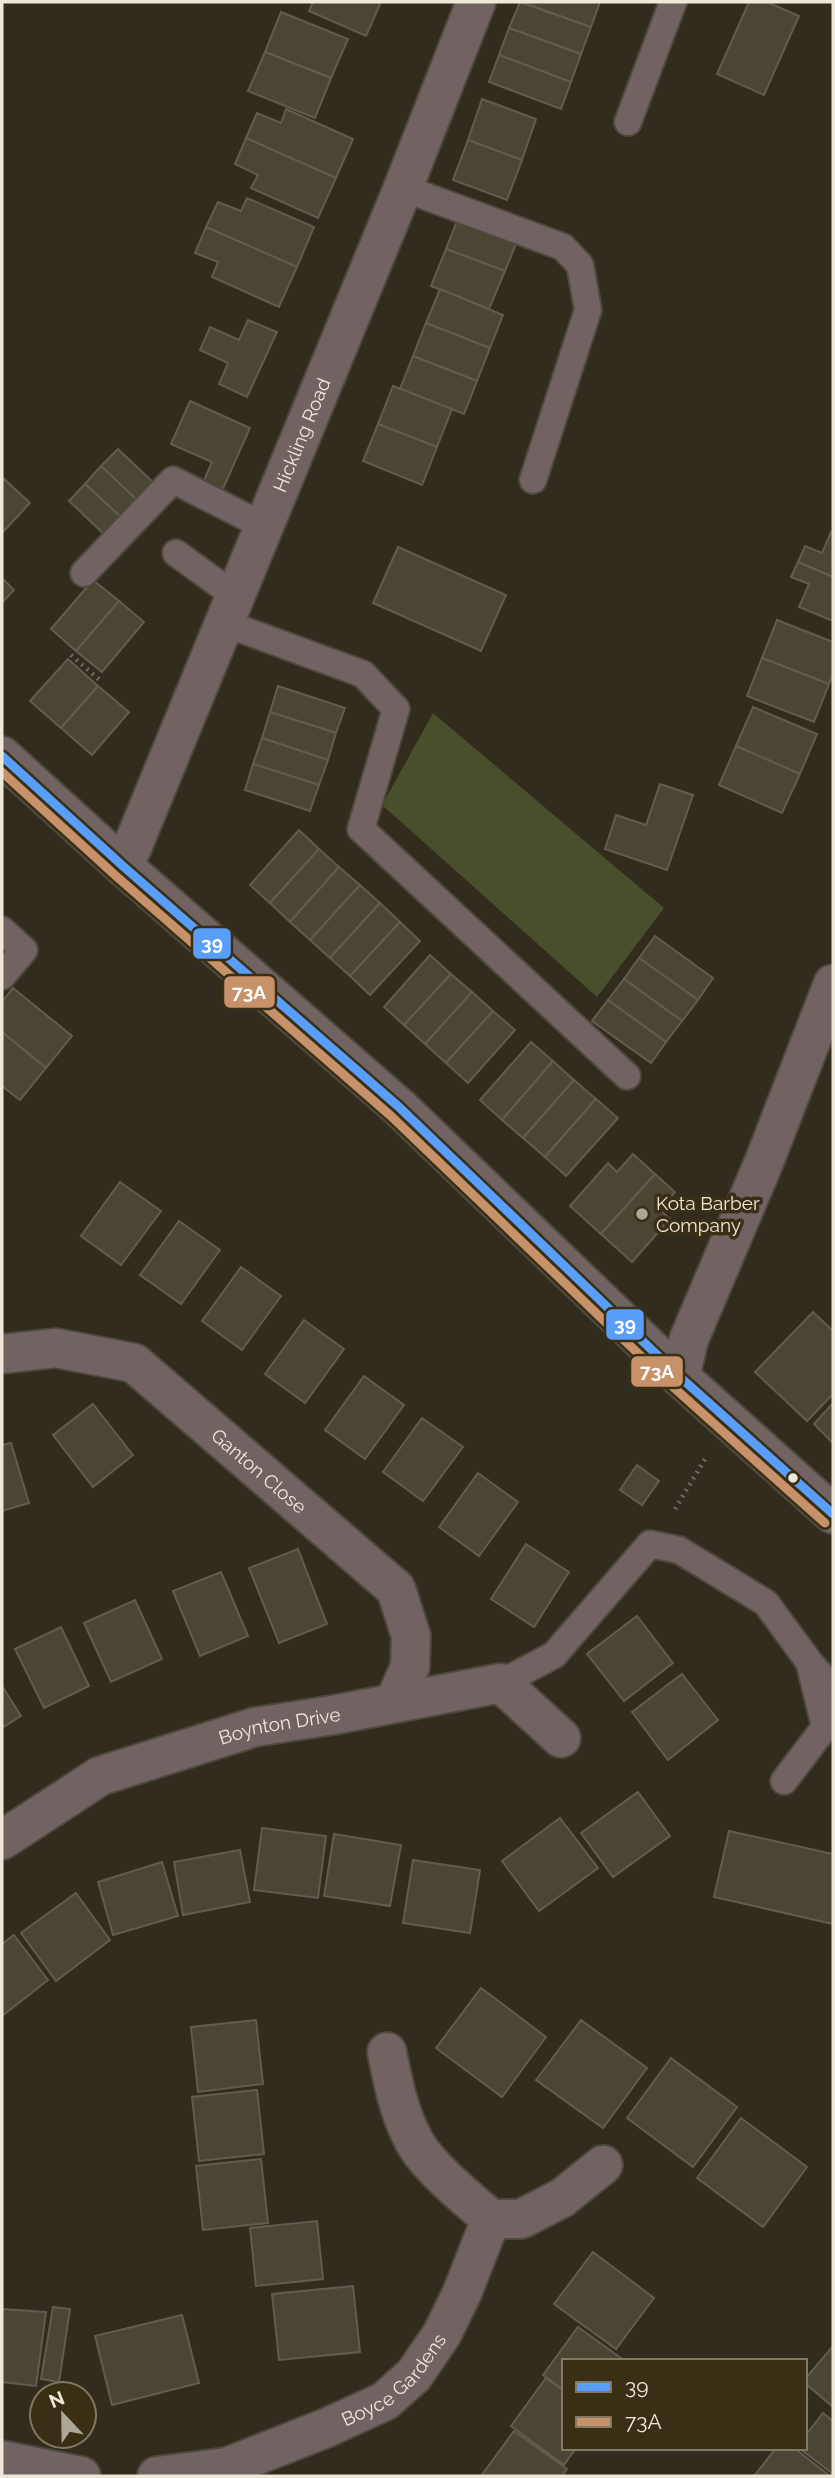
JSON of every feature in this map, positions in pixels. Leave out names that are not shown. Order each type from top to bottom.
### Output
[{"type":"street","name":"Hickling Road","points":[[124,867],[477,2]]},
{"type":"street","points":[[2,756],[124,867],[399,1107],[680,1377],[833,1514]]},
{"type":"street","points":[[680,1377],[690,1339],[764,1162],[833,984]]},
{"type":"street","name":"Ganton Close","points":[[2,1354],[56,1348],[134,1363],[396,1589],[411,1636],[410,1667],[394,1703]]},
{"type":"street","points":[[501,1683],[561,1738]]},
{"type":"street","name":"Boynton Drive","points":[[2,1840],[100,1776],[254,1727],[501,1683]]},
{"type":"street","points":[[387,2052],[398,2104],[415,2144],[450,2183],[491,2219],[521,2219],[562,2197],[603,2165]]},
{"type":"street","name":"Boyce Gardens","points":[[157,2476],[229,2472],[385,2401],[414,2375],[442,2334],[462,2293],[491,2219]]},
{"type":"street","points":[[2,2460],[81,2476]]},
{"type":"lane","points":[[628,122],[673,2]]},
{"type":"lane","points":[[403,188],[563,247],[580,265],[588,310],[533,480]]},
{"type":"lane","points":[[84,573],[173,480],[264,526]]},
{"type":"lane","points":[[176,553],[230,610],[363,674],[396,709],[361,829],[627,1076]]},
{"type":"lane","points":[[2,930],[24,950],[2,976]]},
{"type":"lane","points":[[501,1683],[554,1655],[650,1544],[679,1550],[766,1602],[810,1663],[833,1689]]},
{"type":"lane","points":[[784,1781],[825,1727],[810,1663]]},
{"type":"path","points":[[71,655],[102,682]]},
{"type":"path","points":[[650,1544],[672,1514],[707,1455],[739,1428]]},
{"type":"green space","points":[[433,713],[664,908],[597,997],[382,805]]},
{"type":"building","points":[[313,2],[381,2],[366,36],[309,11]]},
{"type":"building","points":[[520,2],[591,27],[581,54],[509,28]]},
{"type":"building","points":[[521,2],[600,2],[591,27]]},
{"type":"building","points":[[749,2],[767,2],[799,16],[764,95],[717,74]]},
{"type":"building","points":[[281,12],[348,39],[331,78],[265,52]]},
{"type":"building","points":[[509,28],[581,54],[571,82],[499,55]]},
{"type":"building","points":[[265,52],[331,78],[315,118],[248,91]]},
{"type":"building","points":[[499,55],[571,82],[561,109],[489,82]]},
{"type":"building","points":[[482,99],[536,119],[522,160],[468,140]]},
{"type":"building","points":[[286,109],[353,139],[336,178],[246,138],[257,113],[281,123]]},
{"type":"building","points":[[246,138],[336,178],[318,218],[251,188],[258,175],[235,164]]},
{"type":"building","points":[[468,140],[522,160],[507,200],[453,180]]},
{"type":"building","points":[[247,198],[314,227],[297,267],[206,227],[218,202],[241,211]]},
{"type":"building","points":[[461,211],[520,234],[505,271],[446,249]]},
{"type":"building","points":[[206,227],[297,267],[279,307],[212,277],[218,262],[195,253]]},
{"type":"building","points":[[446,249],[505,271],[489,309],[431,286]]},
{"type":"building","points":[[440,289],[503,315],[490,348],[426,323]]},
{"type":"building","points":[[248,320],[277,332],[247,397],[219,384],[228,363],[200,350],[210,327],[239,340]]},
{"type":"building","points":[[426,323],[490,348],[477,381],[413,356]]},
{"type":"building","points":[[413,356],[477,381],[464,414],[400,389]]},
{"type":"building","points":[[393,386],[452,409],[437,447],[378,424]]},
{"type":"building","points":[[190,401],[250,428],[221,493],[202,485],[212,462],[171,444]]},
{"type":"building","points":[[378,424],[437,447],[422,485],[363,461]]},
{"type":"building","points":[[118,449],[156,485],[139,502],[101,466]]},
{"type":"building","points":[[101,466],[139,502],[123,519],[85,484]]},
{"type":"building","points":[[2,477],[30,503],[2,533]]},
{"type":"building","points":[[85,484],[123,519],[107,537],[69,501]]},
{"type":"building","points":[[831,532],[833,577],[798,562],[805,546],[822,553]]},
{"type":"building","points":[[398,547],[506,595],[481,651],[373,603]]},
{"type":"building","points":[[798,562],[833,577],[833,621],[799,607],[809,584],[791,577]]},
{"type":"building","points":[[2,578],[14,590],[2,603]]},
{"type":"building","points":[[93,580],[119,601],[76,651],[51,629]]},
{"type":"building","points":[[119,601],[144,622],[102,672],[76,651]]},
{"type":"building","points":[[777,620],[833,642],[833,673],[829,684],[762,658]]},
{"type":"building","points":[[762,658],[829,684],[814,722],[747,696]]},
{"type":"building","points":[[68,659],[98,686],[61,728],[30,701]]},
{"type":"building","points":[[98,686],[129,712],[92,755],[61,728]]},
{"type":"building","points":[[278,686],[345,708],[336,733],[270,712]]},
{"type":"building","points":[[753,707],[817,734],[800,774],[736,746]]},
{"type":"building","points":[[270,712],[336,733],[328,760],[262,738]]},
{"type":"building","points":[[262,738],[328,760],[319,785],[253,764]]},
{"type":"building","points":[[736,746],[800,774],[782,813],[719,785]]},
{"type":"building","points":[[253,764],[319,785],[310,811],[245,790]]},
{"type":"building","points":[[660,784],[693,795],[667,870],[605,849],[616,815],[646,825]]},
{"type":"building","points":[[299,830],[319,849],[270,903],[250,885]]},
{"type":"building","points":[[319,849],[339,867],[290,922],[270,903]]},
{"type":"building","points":[[339,867],[360,885],[310,940],[290,922]]},
{"type":"building","points":[[360,885],[380,903],[330,958],[310,940]]},
{"type":"building","points":[[380,903],[400,922],[350,976],[330,958]]},
{"type":"building","points":[[400,922],[420,941],[370,995],[350,976]]},
{"type":"building","points":[[655,936],[713,978],[698,1000],[639,958]]},
{"type":"building","points":[[430,955],[451,974],[404,1025],[384,1007]]},
{"type":"building","points":[[639,958],[698,1000],[682,1021],[624,979]]},
{"type":"building","points":[[451,974],[472,992],[425,1044],[404,1025]]},
{"type":"building","points":[[624,979],[682,1021],[666,1042],[608,1000]]},
{"type":"building","points":[[13,988],[72,1036],[46,1068],[2,1032],[2,1002]]},
{"type":"building","points":[[472,992],[493,1011],[446,1063],[425,1044]]},
{"type":"building","points":[[608,1000],[666,1042],[651,1063],[592,1021]]},
{"type":"building","points":[[493,1011],[515,1030],[468,1083],[446,1063]]},
{"type":"building","points":[[2,1032],[46,1068],[20,1100],[2,1086]]},
{"type":"building","points":[[531,1042],[553,1061],[502,1120],[480,1100]]},
{"type":"building","points":[[553,1061],[574,1080],[523,1138],[502,1120]]},
{"type":"building","points":[[574,1080],[596,1099],[545,1157],[523,1138]]},
{"type":"building","points":[[596,1099],[618,1118],[566,1176],[545,1157]]},
{"type":"building","points":[[633,1154],[655,1174],[601,1234],[570,1206],[608,1163],[617,1172]]},
{"type":"building","name":"Kota Barber Company","points":[[655,1174],[675,1192],[660,1210],[670,1219],[632,1262],[601,1234]]},
{"type":"building","points":[[120,1182],[161,1211],[121,1265],[81,1236]]},
{"type":"building","points":[[179,1221],[220,1250],[181,1304],[140,1275]]},
{"type":"building","points":[[241,1267],[281,1296],[242,1350],[202,1321]]},
{"type":"building","points":[[813,1312],[833,1331],[833,1394],[807,1421],[755,1372]]},
{"type":"building","points":[[304,1320],[344,1349],[305,1403],[265,1374]]},
{"type":"building","points":[[364,1376],[404,1405],[365,1459],[325,1430]]},
{"type":"building","points":[[833,1403],[833,1443],[814,1424]]},
{"type":"building","points":[[93,1404],[133,1455],[93,1487],[53,1435]]},
{"type":"building","points":[[422,1418],[463,1447],[423,1501],[383,1472]]},
{"type":"building","points":[[11,1443],[29,1503],[2,1511],[2,1445]]},
{"type":"building","points":[[637,1465],[659,1481],[642,1505],[620,1490]]},
{"type":"building","points":[[478,1473],[518,1502],[479,1556],[439,1527]]},
{"type":"building","points":[[526,1544],[569,1572],[534,1627],[491,1599]]},
{"type":"building","points":[[298,1549],[327,1624],[279,1643],[249,1568]]},
{"type":"building","points":[[221,1572],[248,1636],[200,1656],[173,1591]]},
{"type":"building","points":[[135,1600],[162,1659],[111,1682],[84,1623]]},
{"type":"building","points":[[637,1616],[673,1663],[624,1701],[587,1654]]},
{"type":"building","points":[[61,1627],[89,1686],[44,1708],[15,1649]]},
{"type":"building","points":[[682,1674],[718,1720],[668,1760],[632,1712]]},
{"type":"building","points":[[2,1686],[21,1716],[2,1728]]},
{"type":"building","points":[[638,1792],[670,1836],[613,1877],[581,1833]]},
{"type":"building","points":[[560,1818],[598,1868],[539,1911],[502,1861]]},
{"type":"building","points":[[262,1828],[326,1836],[318,1898],[254,1890]]},
{"type":"building","points":[[729,1831],[833,1854],[833,1924],[714,1897]]},
{"type":"building","points":[[334,1834],[401,1845],[390,1906],[324,1896]]},
{"type":"building","points":[[240,1850],[250,1902],[183,1915],[174,1862]]},
{"type":"building","points":[[413,1860],[480,1870],[470,1933],[403,1923]]},
{"type":"building","points":[[162,1862],[178,1916],[113,1935],[98,1882]]},
{"type":"building","points":[[76,1893],[110,1940],[56,1981],[21,1933]]},
{"type":"building","points":[[14,1935],[48,1980],[2,2016],[2,1944]]},
{"type":"building","points":[[481,1988],[546,2037],[502,2097],[436,2048]]},
{"type":"building","points":[[256,2020],[263,2084],[198,2092],[191,2027]]},
{"type":"building","points":[[581,2020],[647,2068],[603,2128],[536,2080]]},
{"type":"building","points":[[671,2058],[737,2107],[693,2167],[627,2118]]},
{"type":"building","points":[[257,2090],[264,2154],[199,2161],[192,2097]]},
{"type":"building","points":[[741,2118],[807,2167],[763,2227],[697,2178]]},
{"type":"building","points":[[261,2159],[268,2223],[203,2230],[196,2166]]},
{"type":"building","points":[[317,2221],[323,2279],[256,2286],[250,2228]]},
{"type":"building","points":[[593,2252],[654,2298],[616,2349],[554,2304]]},
{"type":"building","points":[[353,2286],[360,2352],[279,2360],[272,2294]]},
{"type":"building","points":[[53,2307],[70,2309],[59,2380],[41,2379]]},
{"type":"building","points":[[2,2309],[46,2312],[37,2380],[28,2380],[28,2385],[2,2382]]},
{"type":"building","points":[[182,2315],[199,2383],[112,2405],[95,2336]]},
{"type":"building","points":[[578,2327],[622,2359],[562,2359],[562,2389],[543,2375]]},
{"type":"building","points":[[833,2346],[833,2407],[807,2385],[807,2377]]},
{"type":"building","points":[[546,2378],[562,2390],[562,2450],[575,2450],[564,2465],[511,2426]]},
{"type":"building","points":[[823,2413],[833,2421],[833,2474],[802,2450],[807,2450],[807,2433]]},
{"type":"building","points":[[514,2431],[567,2469],[562,2476],[481,2476]]},
{"type":"building","points":[[774,2450],[797,2450],[830,2476],[757,2476],[755,2475]]},
{"type":"transit line","name":"39","points":[[2,756],[124,867],[399,1107],[680,1377],[833,1514]]},
{"type":"transit line","name":"73A","points":[[2,772],[116,876],[391,1116],[672,1386],[825,1523]]},
{"type":"place","name":"Kota Barber Company","points":[[642,1214]]}]
